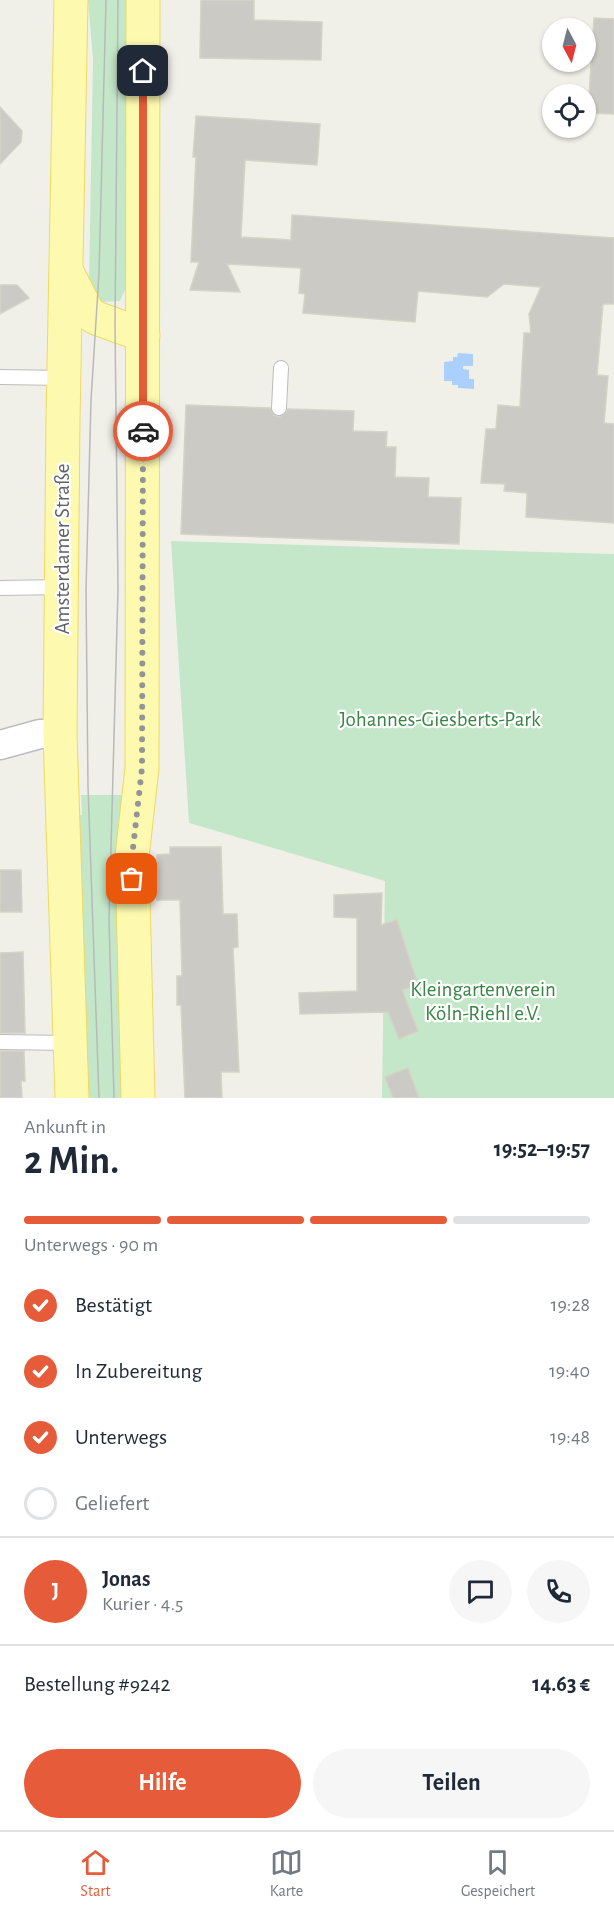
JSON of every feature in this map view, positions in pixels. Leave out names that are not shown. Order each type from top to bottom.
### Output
[{"type":"main road","name":"Amsterdamer Straße","points":[[71,0],[65,270],[60,734],[72,1098]]},
{"type":"main road","points":[[138,1098],[132,857],[142,768],[142,0]]},
{"type":"main road","points":[[65,270],[88,313],[143,335]]},
{"type":"street","points":[[0,745],[40,734],[60,734]]},
{"type":"lane","points":[[279,408],[280,368]]},
{"type":"lane","points":[[0,377],[64,378]]},
{"type":"lane","points":[[0,588],[62,587]]},
{"type":"lane","points":[[0,1042],[70,1043]]},
{"type":"green space","points":[[88,0],[129,0],[129,281],[120,301],[101,302],[89,285],[93,59]]},
{"type":"green space","name":"Johannes-Giesberts-Park","points":[[171,541],[614,554],[614,1098],[382,1098],[385,881],[189,823]]},
{"type":"green space","points":[[81,795],[128,795],[123,1098],[89,1098],[77,815],[82,815]]},
{"type":"water","points":[[458,353],[473,354],[473,366],[463,366],[463,369],[469,370],[469,379],[474,379],[474,389],[458,388],[458,385],[452,385],[452,381],[444,381],[444,362],[453,361],[453,357],[457,357]]},
{"type":"building","points":[[201,0],[254,0],[254,20],[322,22],[321,60],[200,58]]},
{"type":"building","points":[[596,18],[614,19],[614,114],[596,113],[596,84],[590,84],[591,72],[596,72]]},
{"type":"building","points":[[0,107],[22,131],[21,142],[0,164]]},
{"type":"building","points":[[196,116],[320,124],[317,165],[245,160],[241,237],[291,240],[292,215],[614,238],[614,304],[603,304],[597,375],[608,376],[604,423],[614,424],[614,523],[526,517],[527,493],[504,491],[505,484],[481,483],[486,429],[496,429],[498,405],[520,407],[524,333],[531,333],[529,314],[541,287],[504,284],[487,297],[418,291],[415,322],[303,313],[305,294],[299,293],[301,268],[227,264],[240,292],[190,290],[199,262],[191,262]]},
{"type":"building","points":[[0,285],[17,285],[29,298],[0,314]]},
{"type":"building","points":[[186,405],[270,408],[274,415],[279,417],[288,409],[354,411],[353,431],[387,432],[386,447],[396,447],[395,477],[429,478],[428,497],[461,498],[459,544],[181,534]]},
{"type":"building","points":[[170,847],[221,847],[223,914],[237,914],[238,947],[233,948],[239,1072],[221,1072],[222,1098],[185,1098],[181,1005],[177,1005],[177,976],[182,976],[180,900],[157,900],[157,855],[170,854]]},
{"type":"building","points":[[0,870],[21,870],[22,912],[0,912]]},
{"type":"building","points":[[382,893],[381,925],[397,920],[418,985],[402,990],[418,1031],[399,1039],[388,1012],[300,1014],[299,993],[357,991],[357,918],[334,917],[334,895]]},
{"type":"building","points":[[23,952],[25,1033],[0,1033],[0,953]]},
{"type":"building","points":[[0,1051],[24,1051],[25,1081],[21,1081],[22,1098],[0,1098]]},
{"type":"building","points":[[408,1068],[419,1098],[393,1098],[385,1077]]},
{"type":"tram line","points":[[99,1098],[88,786],[86,590],[91,400],[99,273],[106,0]]},
{"type":"tram line","points":[[114,1098],[109,921],[118,589],[115,325],[118,0]]},
{"type":"way so far","points":[[132,879],[132,857],[142,768],[143,431]]},
{"type":"route","points":[[143,71],[143,431]]},
{"type":"park label","name":"Kleingartenverein Köln-Riehl e.V.","points":[[483,1001]]}]
